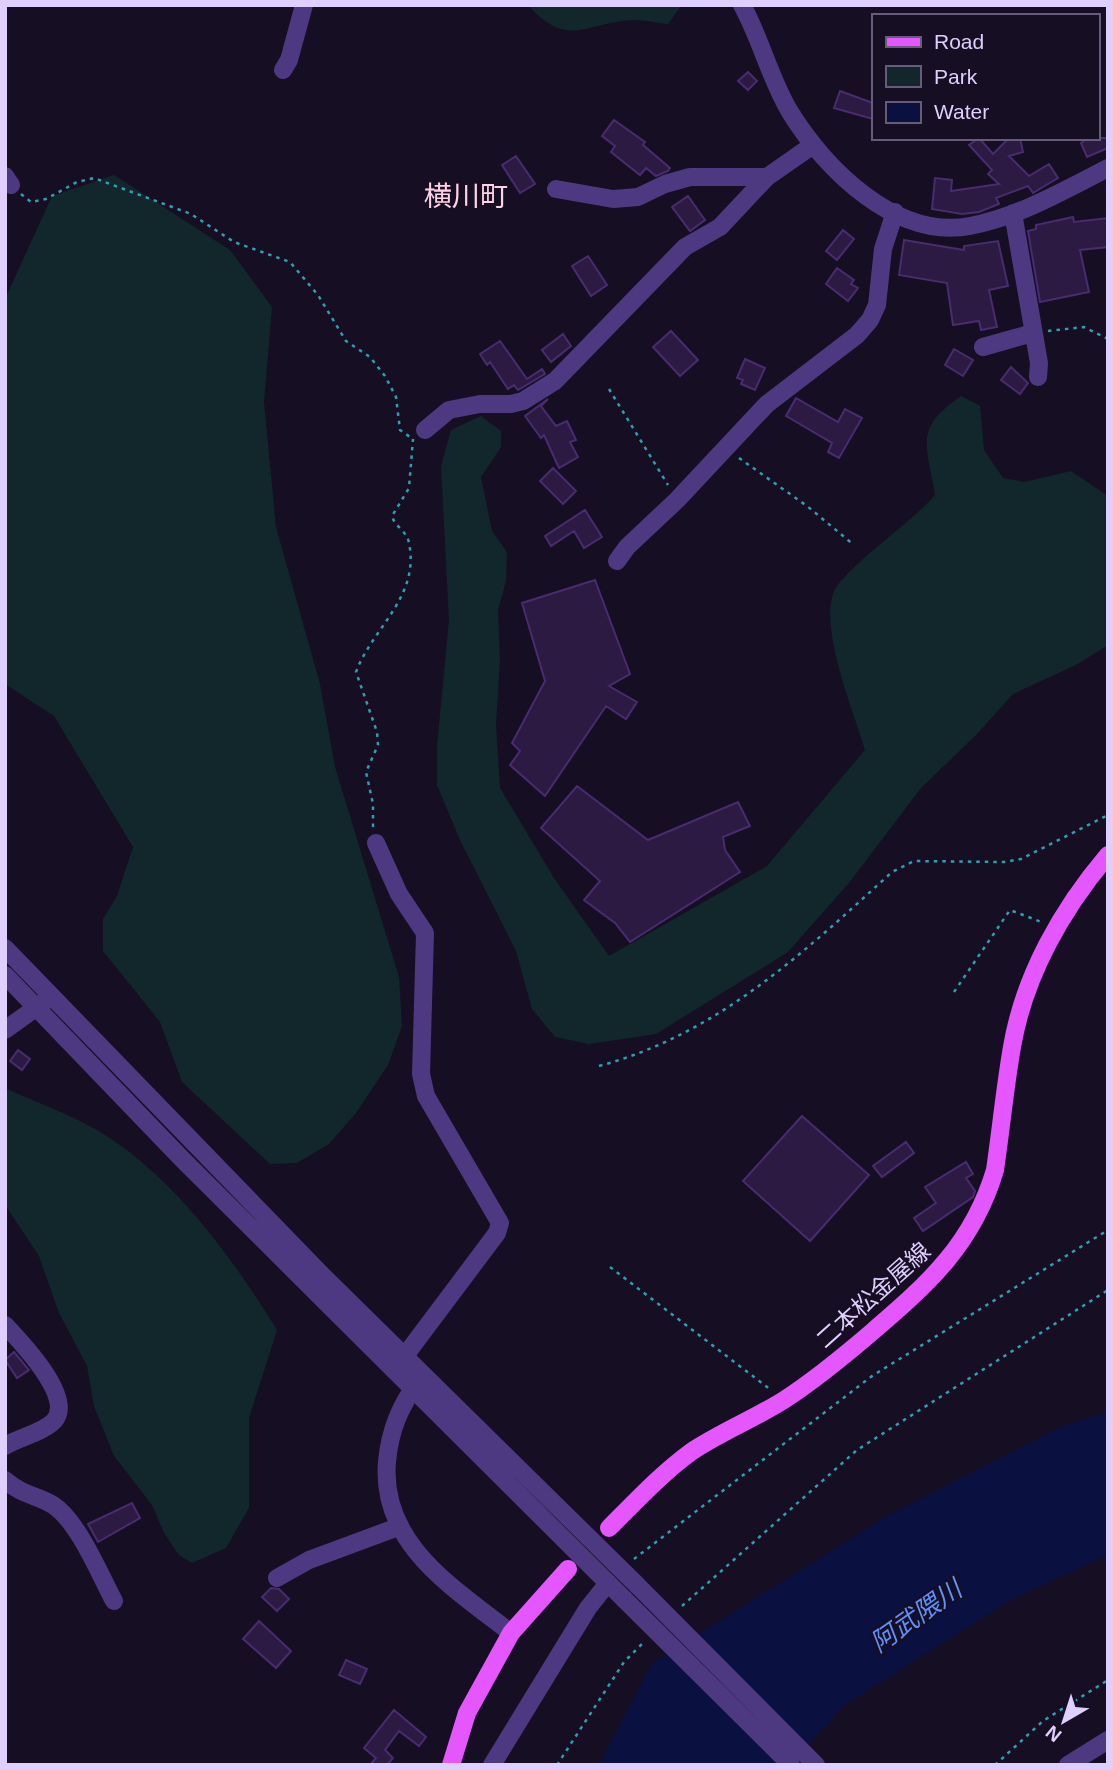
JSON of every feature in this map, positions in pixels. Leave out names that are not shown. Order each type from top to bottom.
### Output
[{"type":"main road","name":"二本松金屋線","points":[[610,1528],[646,1491],[689,1454],[784,1400],[853,1348],[912,1298],[947,1262],[972,1227],[995,1170],[1012,1044],[1041,957],[1085,881],[1108,855]]},
{"type":"main road","points":[[451,1765],[467,1713],[511,1633],[568,1569]]},
{"type":"street","points":[[283,70],[304,5]]},
{"type":"street","points":[[743,6],[776,85],[813,145],[846,181],[895,212],[923,224],[955,227],[1033,206],[1108,168]]},
{"type":"street","points":[[419,434],[449,410],[480,404],[511,404],[523,401],[555,381],[685,247],[720,228],[767,177],[813,145]]},
{"type":"street","points":[[556,189],[613,199],[638,197],[664,184],[690,177],[767,177]]},
{"type":"street","points":[[617,561],[627,547],[677,500],[767,404],[857,335],[870,320],[877,305],[883,249],[895,212]]},
{"type":"street","points":[[1013,213],[1038,377]]},
{"type":"street","points":[[983,347],[1033,333]]},
{"type":"street","points":[[376,843],[399,894],[425,933],[421,1074],[426,1096],[500,1223],[497,1233],[404,1357]]},
{"type":"street","points":[[5,948],[404,1357],[418,1381],[608,1583],[791,1765]]},
{"type":"street","points":[[5,975],[183,1160],[623,1570],[816,1765]]},
{"type":"street","points":[[9,1021],[51,996]]},
{"type":"street","points":[[5,1325],[38,1361],[60,1404],[60,1412],[54,1421],[5,1446]]},
{"type":"street","points":[[418,1381],[394,1420],[388,1447],[386,1476],[391,1511],[398,1527],[425,1563],[511,1633]]},
{"type":"street","points":[[5,1480],[31,1498],[53,1505],[79,1538],[114,1601]]},
{"type":"street","points":[[277,1578],[309,1560],[398,1527]]},
{"type":"street","points":[[492,1765],[588,1608],[608,1583]]},
{"type":"street","points":[[1068,1765],[1108,1740]]},
{"type":"path","points":[[8,180],[31,202],[46,199],[77,182],[94,178],[115,184],[191,214],[234,242],[290,262],[318,295],[346,341],[370,357],[385,376],[396,397],[400,430],[419,434],[410,488],[392,516],[409,541],[409,579],[396,609],[362,656],[356,672],[377,732],[378,745],[366,772],[376,843]]},
{"type":"path","points":[[1033,333],[1084,327],[1108,339]]},
{"type":"path","points":[[609,389],[677,500]]},
{"type":"path","points":[[725,448],[807,506],[854,545]]},
{"type":"path","points":[[599,1066],[648,1051],[693,1028],[781,971],[892,872],[904,865],[914,861],[1004,862],[1021,859],[1108,815]]},
{"type":"path","points":[[954,992],[1010,910],[1056,928]]},
{"type":"path","points":[[623,1570],[641,1552],[828,1407],[883,1369],[1108,1230]]},
{"type":"path","points":[[610,1267],[784,1400]]},
{"type":"path","points":[[679,1609],[857,1450],[1108,1290]]},
{"type":"path","points":[[557,1765],[624,1662],[651,1636]]},
{"type":"path","points":[[995,1765],[1043,1721],[1108,1680]]},
{"type":"green space","points":[[528,5],[682,5],[668,24],[635,20],[567,30],[542,19]]},
{"type":"green space","points":[[114,175],[230,250],[272,307],[264,402],[276,527],[320,684],[335,767],[399,977],[402,1026],[388,1065],[356,1113],[329,1144],[297,1163],[270,1164],[182,1082],[160,1022],[103,951],[103,919],[117,896],[133,847],[54,716],[5,684],[5,299],[52,196]]},
{"type":"green space","points":[[961,396],[980,406],[984,450],[1003,478],[1024,482],[1071,471],[1108,496],[1108,645],[1076,665],[1013,694],[977,734],[921,788],[849,883],[788,952],[656,1034],[589,1044],[555,1037],[532,1009],[516,951],[460,840],[437,785],[437,746],[449,620],[441,466],[451,430],[481,416],[501,431],[501,447],[481,477],[492,531],[507,552],[506,581],[498,610],[500,660],[496,725],[500,788],[554,878],[609,956],[767,866],[865,750],[838,665],[830,617],[832,598],[839,583],[850,571],[935,495],[927,439],[936,418]]},
{"type":"green space","points":[[5,1088],[84,1123],[142,1162],[169,1187],[217,1242],[277,1330],[249,1418],[249,1508],[226,1548],[192,1563],[179,1555],[164,1533],[152,1505],[114,1456],[94,1406],[87,1366],[59,1313],[39,1256],[5,1205]]},
{"type":"water","name":"阿武隈川","points":[[1108,1412],[1108,1555],[1016,1597],[845,1705],[790,1765],[599,1765],[652,1663],[887,1516],[1063,1426]]},
{"type":"building","points":[[748,72],[757,81],[748,90],[738,81]]},
{"type":"building","points":[[840,91],[872,103],[872,119],[834,108]]},
{"type":"building","points":[[614,120],[645,142],[643,145],[670,168],[668,171],[656,176],[646,168],[640,175],[611,152],[615,146],[602,136]]},
{"type":"building","points":[[1108,138],[1108,148],[1087,157],[1081,143],[1085,140]]},
{"type":"building","points":[[981,140],[993,154],[1007,140],[1020,140],[1023,152],[1009,156],[1029,176],[1049,164],[1058,178],[1033,193],[1028,186],[996,198],[999,204],[979,212],[962,214],[932,209],[935,178],[952,180],[951,191],[999,184],[988,174],[992,170],[969,145]]},
{"type":"building","points":[[516,156],[535,184],[520,193],[502,165]]},
{"type":"building","points":[[688,196],[705,220],[690,231],[672,207]]},
{"type":"building","points":[[1073,217],[1074,222],[1108,218],[1108,247],[1080,250],[1089,292],[1040,302],[1028,231],[1036,229],[1036,225]]},
{"type":"building","points":[[843,230],[854,239],[837,260],[826,251]]},
{"type":"building","points":[[904,240],[964,250],[964,246],[998,241],[1008,286],[989,290],[997,327],[981,330],[979,321],[953,325],[947,283],[899,275]]},
{"type":"building","points":[[588,256],[607,285],[591,296],[572,266]]},
{"type":"building","points":[[837,268],[854,280],[851,284],[858,288],[848,301],[826,284]]},
{"type":"building","points":[[671,331],[698,360],[680,376],[653,347]]},
{"type":"building","points":[[563,334],[571,346],[551,362],[542,350]]},
{"type":"building","points":[[500,341],[527,379],[542,369],[545,374],[518,390],[514,385],[508,389],[490,362],[487,365],[480,354]]},
{"type":"building","points":[[954,349],[973,360],[963,376],[945,365]]},
{"type":"building","points":[[745,359],[765,368],[755,390],[741,384],[743,380],[737,378]]},
{"type":"building","points":[[1011,367],[1028,383],[1020,394],[1001,380]]},
{"type":"building","points":[[796,398],[838,422],[845,409],[862,418],[839,458],[828,452],[832,443],[786,416]]},
{"type":"building","points":[[548,399],[541,406],[556,426],[567,421],[576,440],[570,442],[578,457],[559,468],[544,435],[541,438],[525,416]]},
{"type":"building","points":[[553,468],[576,491],[563,504],[540,481]]},
{"type":"building","points":[[585,510],[602,537],[584,548],[574,531],[551,546],[545,536]]},
{"type":"building","points":[[595,580],[630,674],[609,686],[637,702],[626,719],[606,706],[545,796],[510,765],[520,751],[512,743],[545,681],[522,603]]},
{"type":"building","points":[[577,786],[648,840],[738,802],[750,826],[723,837],[725,850],[740,872],[630,942],[615,923],[584,900],[600,881],[541,828]]},
{"type":"building","points":[[18,1050],[30,1059],[22,1070],[10,1061]]},
{"type":"building","points":[[802,1116],[869,1175],[810,1241],[743,1181]]},
{"type":"building","points":[[906,1142],[914,1153],[882,1177],[873,1166]]},
{"type":"building","points":[[966,1162],[973,1174],[966,1178],[975,1191],[973,1197],[923,1231],[914,1218],[936,1203],[925,1187]]},
{"type":"building","points":[[14,1352],[29,1370],[17,1378],[5,1360]]},
{"type":"building","points":[[132,1503],[140,1518],[98,1542],[88,1524]]},
{"type":"building","points":[[271,1588],[279,1589],[289,1599],[277,1611],[262,1597]]},
{"type":"building","points":[[259,1621],[291,1651],[276,1668],[243,1639]]},
{"type":"building","points":[[346,1660],[367,1669],[360,1684],[339,1675]]},
{"type":"building","points":[[394,1710],[426,1737],[419,1746],[399,1731],[385,1750],[393,1758],[387,1765],[370,1765],[376,1758],[364,1748]]},
{"type":"district","name":"横川町","points":[[466,196]]}]
